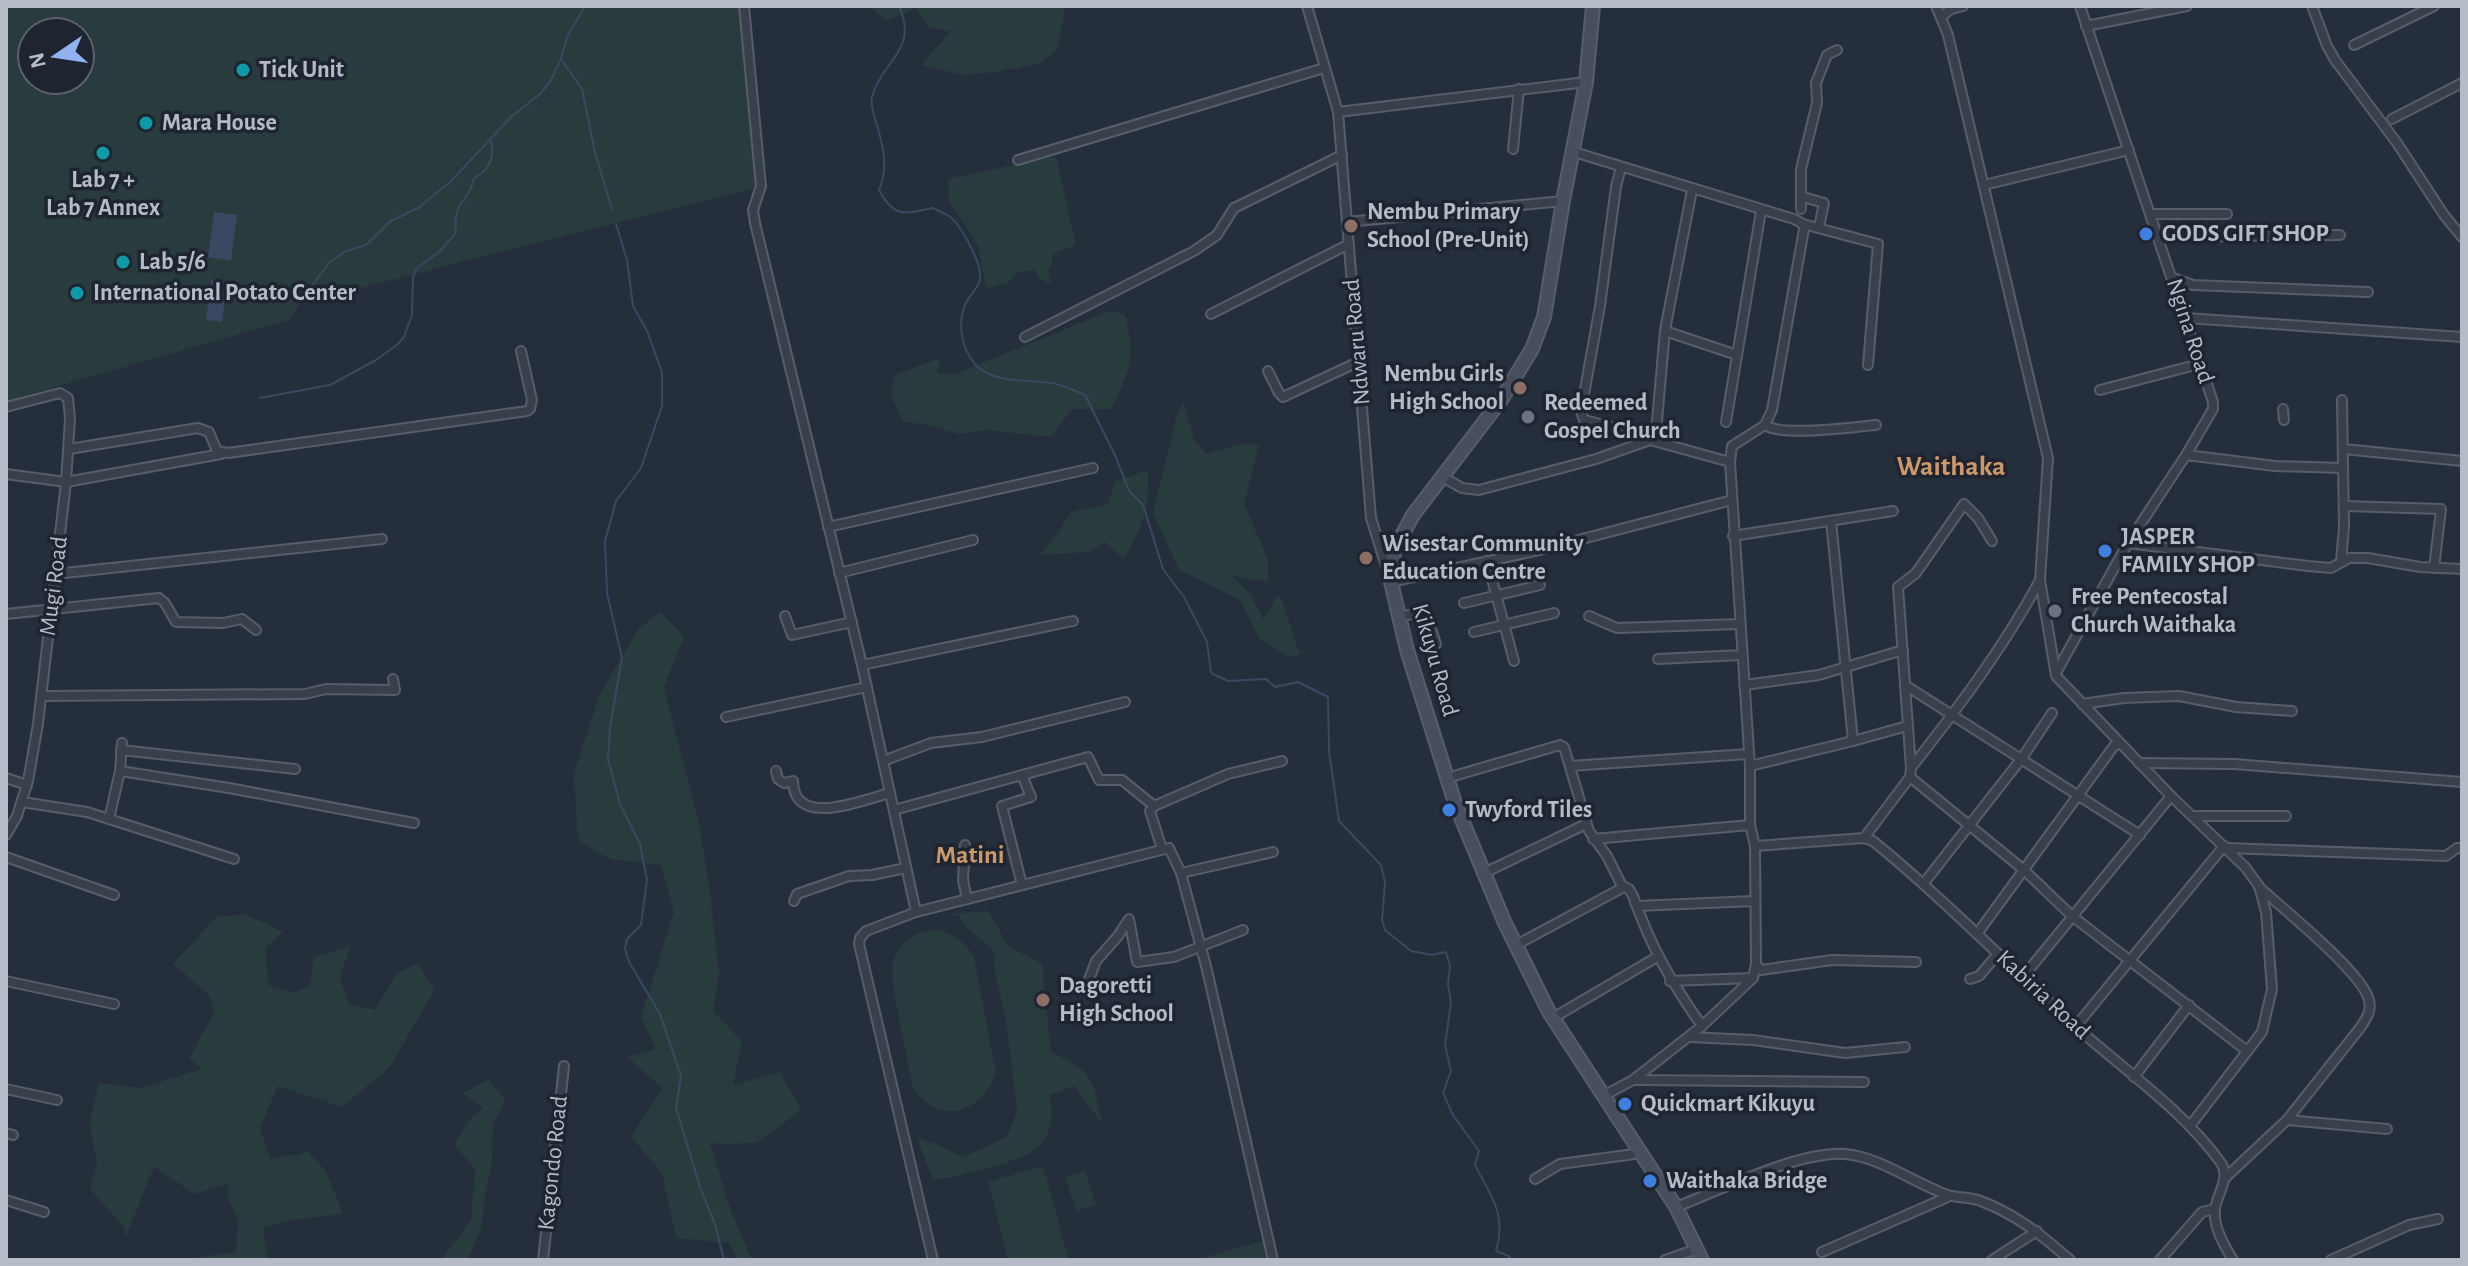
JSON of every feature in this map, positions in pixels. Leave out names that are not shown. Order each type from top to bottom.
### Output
[{"type":"main road","name":"Kikuyu Road","points":[[1593,6],[1586,82],[1544,317],[1532,349],[1501,400],[1413,515],[1394,550],[1391,582],[1447,778],[1482,874],[1553,1018],[1676,1207],[1700,1255]]},
{"type":"street","points":[[744,6],[761,186],[753,210],[755,223],[852,622],[916,912]]},
{"type":"street","name":"Ndwaru Road","points":[[1307,6],[1338,112],[1373,529],[1391,582]]},
{"type":"street","points":[[1936,6],[1942,16],[1984,185],[2048,458],[2040,580],[2056,676],[2171,796],[2226,847],[2259,886],[2346,967],[2370,1001],[2369,1014],[2360,1028],[2287,1120],[2225,1178],[2215,1209],[2216,1223],[2233,1260]]},
{"type":"street","points":[[1942,16],[1951,9],[1963,6]]},
{"type":"street","name":"Ngina Road","points":[[2056,676],[2057,668],[2128,543],[2213,409],[2211,394],[2173,278],[2080,6]]},
{"type":"street","points":[[2086,26],[2187,6]]},
{"type":"street","points":[[2312,6],[2317,24],[2335,60],[2462,237]]},
{"type":"street","points":[[2354,45],[2434,6]]},
{"type":"street","points":[[1801,209],[1800,176],[1817,103],[1816,83],[1827,55],[1837,50]]},
{"type":"street","points":[[1018,160],[1324,68]]},
{"type":"street","points":[[1338,112],[1586,82]]},
{"type":"street","points":[[2392,119],[2462,83]]},
{"type":"street","points":[[1513,149],[1519,89]]},
{"type":"street","points":[[1984,185],[2129,150]]},
{"type":"street","points":[[1574,152],[1803,224],[1878,244],[1868,365]]},
{"type":"street","points":[[1025,337],[1194,251],[1217,235],[1234,208],[1342,155]]},
{"type":"street","points":[[1621,167],[1581,411],[1584,420],[1730,462]]},
{"type":"street","points":[[1441,476],[1462,488],[1479,490],[1596,459],[1644,444],[1651,438],[1657,421],[1665,331],[1692,190]]},
{"type":"street","points":[[1803,197],[1823,201],[1819,227]]},
{"type":"street","points":[[1347,222],[1563,201]]},
{"type":"street","points":[[1726,422],[1761,211]]},
{"type":"street","points":[[2151,214],[2227,214]]},
{"type":"street","points":[[1605,1095],[1633,1080],[1690,1037],[1753,978],[1756,964],[1755,846],[1750,825],[1750,766],[1730,462],[1732,446],[1765,425],[1772,410],[1803,224]]},
{"type":"street","points":[[2159,237],[2340,235]]},
{"type":"street","points":[[1211,314],[1349,244]]},
{"type":"street","points":[[2173,278],[2193,285],[2368,292]]},
{"type":"street","points":[[2186,318],[2462,337]]},
{"type":"street","points":[[1665,331],[1737,355]]},
{"type":"street","points":[[6,474],[66,482],[221,454],[527,411],[532,400],[521,351]]},
{"type":"street","points":[[1268,371],[1283,397],[1358,362]]},
{"type":"street","points":[[2100,390],[2199,364]]},
{"type":"street","name":"Mugi Road","points":[[6,407],[50,394],[65,394],[70,418],[66,482],[41,696],[27,785],[6,835]]},
{"type":"street","points":[[2341,562],[2345,506],[2342,400]]},
{"type":"street","points":[[2283,409],[2284,420]]},
{"type":"street","points":[[1765,425],[1771,429],[1810,430],[1876,425]]},
{"type":"street","points":[[69,449],[198,428],[207,430],[214,447],[221,454]]},
{"type":"street","points":[[2344,449],[2462,461]]},
{"type":"street","points":[[2186,455],[2275,466],[2343,468]]},
{"type":"street","points":[[828,527],[1093,468]]},
{"type":"street","points":[[1391,582],[1732,500]]},
{"type":"street","points":[[1992,541],[1978,518],[1964,504],[1916,573],[1899,584],[1911,773],[1980,836],[2024,870],[2072,916],[2247,1051]]},
{"type":"street","points":[[2345,506],[2441,509],[2434,568]]},
{"type":"street","points":[[1733,536],[1893,511]]},
{"type":"street","points":[[1831,521],[1853,741]]},
{"type":"street","points":[[55,574],[382,539]]},
{"type":"street","points":[[839,573],[973,540]]},
{"type":"street","points":[[2128,543],[2331,568],[2349,558],[2368,558],[2462,569]]},
{"type":"street","points":[[1487,561],[1514,661]]},
{"type":"street","points":[[1755,846],[1864,838],[2022,614],[2040,580]]},
{"type":"street","points":[[1464,603],[1540,585]]},
{"type":"street","points":[[6,614],[159,598],[176,622],[223,623],[242,619],[256,630]]},
{"type":"street","points":[[1399,617],[1426,612],[1436,644]]},
{"type":"street","points":[[1474,632],[1554,613]]},
{"type":"street","points":[[785,616],[792,635],[852,622]]},
{"type":"street","points":[[1589,616],[1617,628],[1740,624]]},
{"type":"street","points":[[862,665],[1073,621]]},
{"type":"street","points":[[1744,685],[1819,675],[1903,650]]},
{"type":"street","points":[[1658,659],[1742,655]]},
{"type":"street","points":[[41,696],[305,694],[326,689],[395,690],[393,679]]},
{"type":"street","points":[[1905,685],[2140,835]]},
{"type":"street","points":[[726,717],[867,687]]},
{"type":"street","points":[[2082,704],[2124,698],[2179,696],[2236,707],[2292,711]]},
{"type":"street","points":[[883,761],[931,743],[982,737],[1125,702]]},
{"type":"street","points":[[1924,883],[2022,758],[2052,713]]},
{"type":"street","points":[[1750,766],[1907,726]]},
{"type":"street","points":[[1977,934],[2114,746],[2120,743]]},
{"type":"street","points":[[1447,778],[1560,745],[1564,747],[1593,839],[1607,856],[1622,886],[1629,889],[1657,957],[1702,1026]]},
{"type":"street","points":[[109,819],[122,747],[295,769]]},
{"type":"street","points":[[1570,766],[1748,754]]},
{"type":"street","points":[[894,810],[1088,757],[1099,780],[1122,780],[1154,806]]},
{"type":"street","points":[[1162,849],[1151,818],[1150,811],[1154,806],[1228,774],[1282,761]]},
{"type":"street","points":[[2139,763],[2234,764],[2462,782]]},
{"type":"street","points":[[120,771],[414,823]]},
{"type":"street","points":[[776,771],[778,779],[784,783],[793,781],[794,793],[803,806],[809,808],[826,809],[890,793]]},
{"type":"street","points":[[1022,775],[1031,797],[1002,806],[1022,885]]},
{"type":"street","points":[[6,778],[27,785]]},
{"type":"street","points":[[219,788],[347,816]]},
{"type":"street","points":[[2023,977],[2171,796]]},
{"type":"street","points":[[22,802],[87,812],[234,859]]},
{"type":"street","points":[[2193,816],[2286,816]]},
{"type":"street","points":[[1482,874],[1586,824]]},
{"type":"street","points":[[1593,839],[1750,825]]},
{"type":"street","name":"Kabiria Road","points":[[1864,838],[1873,841],[1924,883],[2076,1026],[2190,1126],[2224,1166],[2225,1178]]},
{"type":"street","points":[[965,845],[963,880],[967,899]]},
{"type":"street","points":[[2226,847],[2446,856],[2462,848]]},
{"type":"street","points":[[2076,1026],[2226,847]]},
{"type":"street","points":[[933,1260],[865,977],[860,938],[866,931],[916,912],[1169,848],[1181,873],[1201,947],[1273,1260]]},
{"type":"street","points":[[1181,873],[1273,852]]},
{"type":"street","points":[[6,857],[114,895]]},
{"type":"street","points":[[794,901],[797,894],[849,876],[906,868]]},
{"type":"street","points":[[1516,945],[1624,886]]},
{"type":"street","points":[[2190,1126],[2262,1032],[2272,989],[2266,912],[2259,886]]},
{"type":"street","points":[[1635,902],[1637,906],[1754,901]]},
{"type":"street","points":[[1086,987],[1096,961],[1129,919],[1137,962],[1174,957],[1243,930]]},
{"type":"street","points":[[1970,979],[1979,976],[1998,954]]},
{"type":"street","points":[[1553,1018],[1657,957]]},
{"type":"street","points":[[1756,964],[1761,970],[1832,960],[1916,962]]},
{"type":"street","points":[[1670,981],[1753,978]]},
{"type":"street","points":[[6,981],[114,1004]]},
{"type":"street","points":[[2134,1077],[2189,1005]]},
{"type":"street","points":[[1690,1037],[1753,1040],[1845,1053],[1905,1047]]},
{"type":"street","name":"Kagondo Road","points":[[543,1260],[564,1066]]},
{"type":"street","points":[[1633,1080],[1864,1082]]},
{"type":"street","points":[[6,1089],[57,1100]]},
{"type":"street","points":[[2287,1120],[2387,1129]]},
{"type":"street","points":[[1535,1179],[1560,1164],[1642,1153]]},
{"type":"street","points":[[1676,1207],[1781,1166],[1847,1154],[1871,1161],[1950,1196],[1977,1200],[2011,1215],[2037,1231],[2070,1260]]},
{"type":"street","points":[[1822,1252],[1950,1196]]},
{"type":"street","points":[[6,1200],[44,1212]]},
{"type":"street","points":[[2160,1260],[2202,1212],[2215,1209]]},
{"type":"street","points":[[2331,1260],[2409,1225],[2438,1219]]},
{"type":"street","points":[[1992,1260],[2037,1231]]},
{"type":"street","points":[[1665,1260],[1700,1255]]},
{"type":"shaded area","points":[[6,6],[741,6],[767,185],[300,303],[289,320],[6,401]]},
{"type":"shaded area","points":[[870,6],[1065,6],[1058,48],[1042,63],[963,75],[921,65],[951,31],[930,28],[915,8],[887,21]]},
{"type":"shaded area","points":[[1056,156],[1076,245],[1052,254],[1052,265],[1048,270],[1051,284],[1039,279],[1035,270],[1018,272],[1007,284],[986,288],[978,246],[949,201],[948,179]]},
{"type":"shaded area","points":[[1112,310],[1125,315],[1131,354],[1123,384],[1111,409],[1072,409],[1051,437],[986,430],[959,434],[903,422],[891,395],[894,375],[940,358],[937,373],[955,374]]},
{"type":"shaded area","points":[[1183,401],[1194,440],[1207,454],[1239,444],[1259,445],[1244,503],[1268,560],[1268,582],[1232,576],[1251,595],[1263,619],[1278,594],[1301,654],[1289,657],[1260,640],[1240,600],[1179,570],[1153,513],[1175,421]]},
{"type":"shaded area","points":[[1148,470],[1144,517],[1124,559],[1105,542],[1089,552],[1040,555],[1071,512],[1108,504],[1115,481]]},
{"type":"shaded area","points":[[661,612],[684,637],[664,687],[700,828],[710,892],[719,973],[713,1011],[742,1041],[733,1085],[780,1072],[801,1110],[757,1143],[710,1144],[731,1211],[752,1260],[738,1260],[729,1243],[676,1238],[662,1173],[631,1137],[662,1088],[627,1057],[655,1049],[641,1016],[674,912],[661,865],[609,859],[578,840],[574,774],[599,696],[639,628]]},
{"type":"shaded area","points":[[988,911],[1009,947],[1042,964],[1051,1052],[1076,1066],[1089,1078],[1102,1123],[1074,1086],[1050,1095],[1050,1126],[1042,1144],[1034,1150],[991,1168],[933,1180],[917,1139],[934,1143],[963,1157],[1007,1137],[1017,1111],[993,950],[965,926],[959,916],[949,914]]},
{"type":"shaded area","points":[[245,914],[283,932],[265,949],[269,985],[294,993],[310,985],[314,957],[350,946],[340,979],[349,1004],[375,1010],[396,974],[418,963],[435,989],[390,1067],[342,1107],[278,1086],[260,1128],[270,1159],[308,1152],[326,1171],[343,1214],[292,1220],[263,1228],[268,1260],[177,1260],[236,1252],[238,1221],[228,1198],[227,1184],[195,1194],[154,1167],[126,1237],[123,1226],[90,1189],[97,1162],[89,1123],[99,1083],[141,1088],[201,1069],[189,1058],[214,1013],[209,995],[173,964],[216,917]]},
{"type":"shaded area","points":[[939,930],[959,940],[974,957],[996,1073],[989,1087],[970,1106],[946,1111],[923,1100],[913,1087],[893,973],[898,949],[907,940],[920,933]]},
{"type":"shaded area","points":[[489,1079],[505,1100],[493,1125],[492,1161],[481,1230],[467,1260],[441,1260],[471,1220],[475,1169],[454,1144],[470,1119],[483,1108],[463,1093]]},
{"type":"shaded area","points":[[1043,1166],[1069,1260],[1008,1260],[988,1182]]},
{"type":"shaded area","points":[[1085,1171],[1096,1205],[1076,1211],[1065,1177]]},
{"type":"shaded area","points":[[1264,1240],[1269,1260],[1196,1260]]},
{"type":"water","points":[[214,212],[237,215],[231,261],[208,257]]},
{"type":"water","points":[[211,280],[227,282],[222,322],[206,320]]},
{"type":"waterway","points":[[585,6],[567,37],[561,59],[582,89],[595,153],[612,209]]},
{"type":"waterway","points":[[899,6],[904,21],[902,45],[877,84],[872,100],[884,156],[884,173],[879,190],[895,210],[914,212],[932,208],[949,216],[970,246],[980,280],[964,308],[961,325],[963,342],[975,364],[992,376],[1056,384],[1085,395],[1129,491],[1143,505],[1163,569],[1184,597],[1207,642],[1211,673],[1228,681],[1266,679],[1275,687],[1298,682],[1328,697],[1329,751],[1339,821],[1381,865],[1385,882],[1382,920],[1385,930],[1411,951],[1432,955],[1446,952],[1450,966],[1448,984],[1451,1003],[1445,1045],[1451,1071],[1443,1093],[1453,1115],[1479,1151],[1475,1165],[1496,1206],[1500,1226],[1496,1251],[1509,1256],[1511,1260]]},
{"type":"waterway","points":[[304,296],[330,262],[346,251],[366,245],[391,221],[418,208],[450,182],[512,116],[540,94],[550,82],[561,59]]},
{"type":"waterway","points":[[260,398],[330,385],[397,345],[404,337],[412,315],[413,277],[417,268],[439,252],[456,233],[456,214],[474,178],[484,172],[490,163],[491,141]]},
{"type":"waterway","points":[[616,224],[627,260],[633,306],[647,331],[662,372],[662,406],[641,468],[616,501],[605,541],[607,593],[622,658],[608,759],[620,804],[640,844],[647,880],[641,925],[627,939],[625,949],[629,962],[660,1014],[681,1076],[676,1108],[724,1260]]},
{"type":"place","name":"Tick Unit","points":[[243,70]]},
{"type":"place","name":"Mara House","points":[[146,123]]},
{"type":"place","name":"Lab 7 + Lab 7 Annex","points":[[103,153]]},
{"type":"place","name":"Nembu Primary School (Pre-Unit)","points":[[1351,226]]},
{"type":"place","name":"GODS GIFT SHOP","points":[[2146,234]]},
{"type":"place","name":"Lab 5/6","points":[[123,262]]},
{"type":"place","name":"International Potato Center","points":[[77,293]]},
{"type":"place","name":"Nembu Girls High School","points":[[1520,388]]},
{"type":"place","name":"Redeemed Gospel Church","points":[[1528,417]]},
{"type":"place","name":"JASPER FAMILY SHOP","points":[[2105,551]]},
{"type":"place","name":"Wisestar Community Education Centre","points":[[1366,558]]},
{"type":"place","name":"Free Pentecostal Church Waithaka","points":[[2055,611]]},
{"type":"place","name":"Twyford Tiles","points":[[1449,810]]},
{"type":"place","name":"Dagoretti High School","points":[[1043,1000]]},
{"type":"place","name":"Quickmart Kikuyu","points":[[1625,1104]]},
{"type":"place","name":"Waithaka Bridge","points":[[1650,1181]]},
{"type":"district","name":"Waithaka","points":[[1951,467]]},
{"type":"district","name":"Matini","points":[[970,855]]}]
